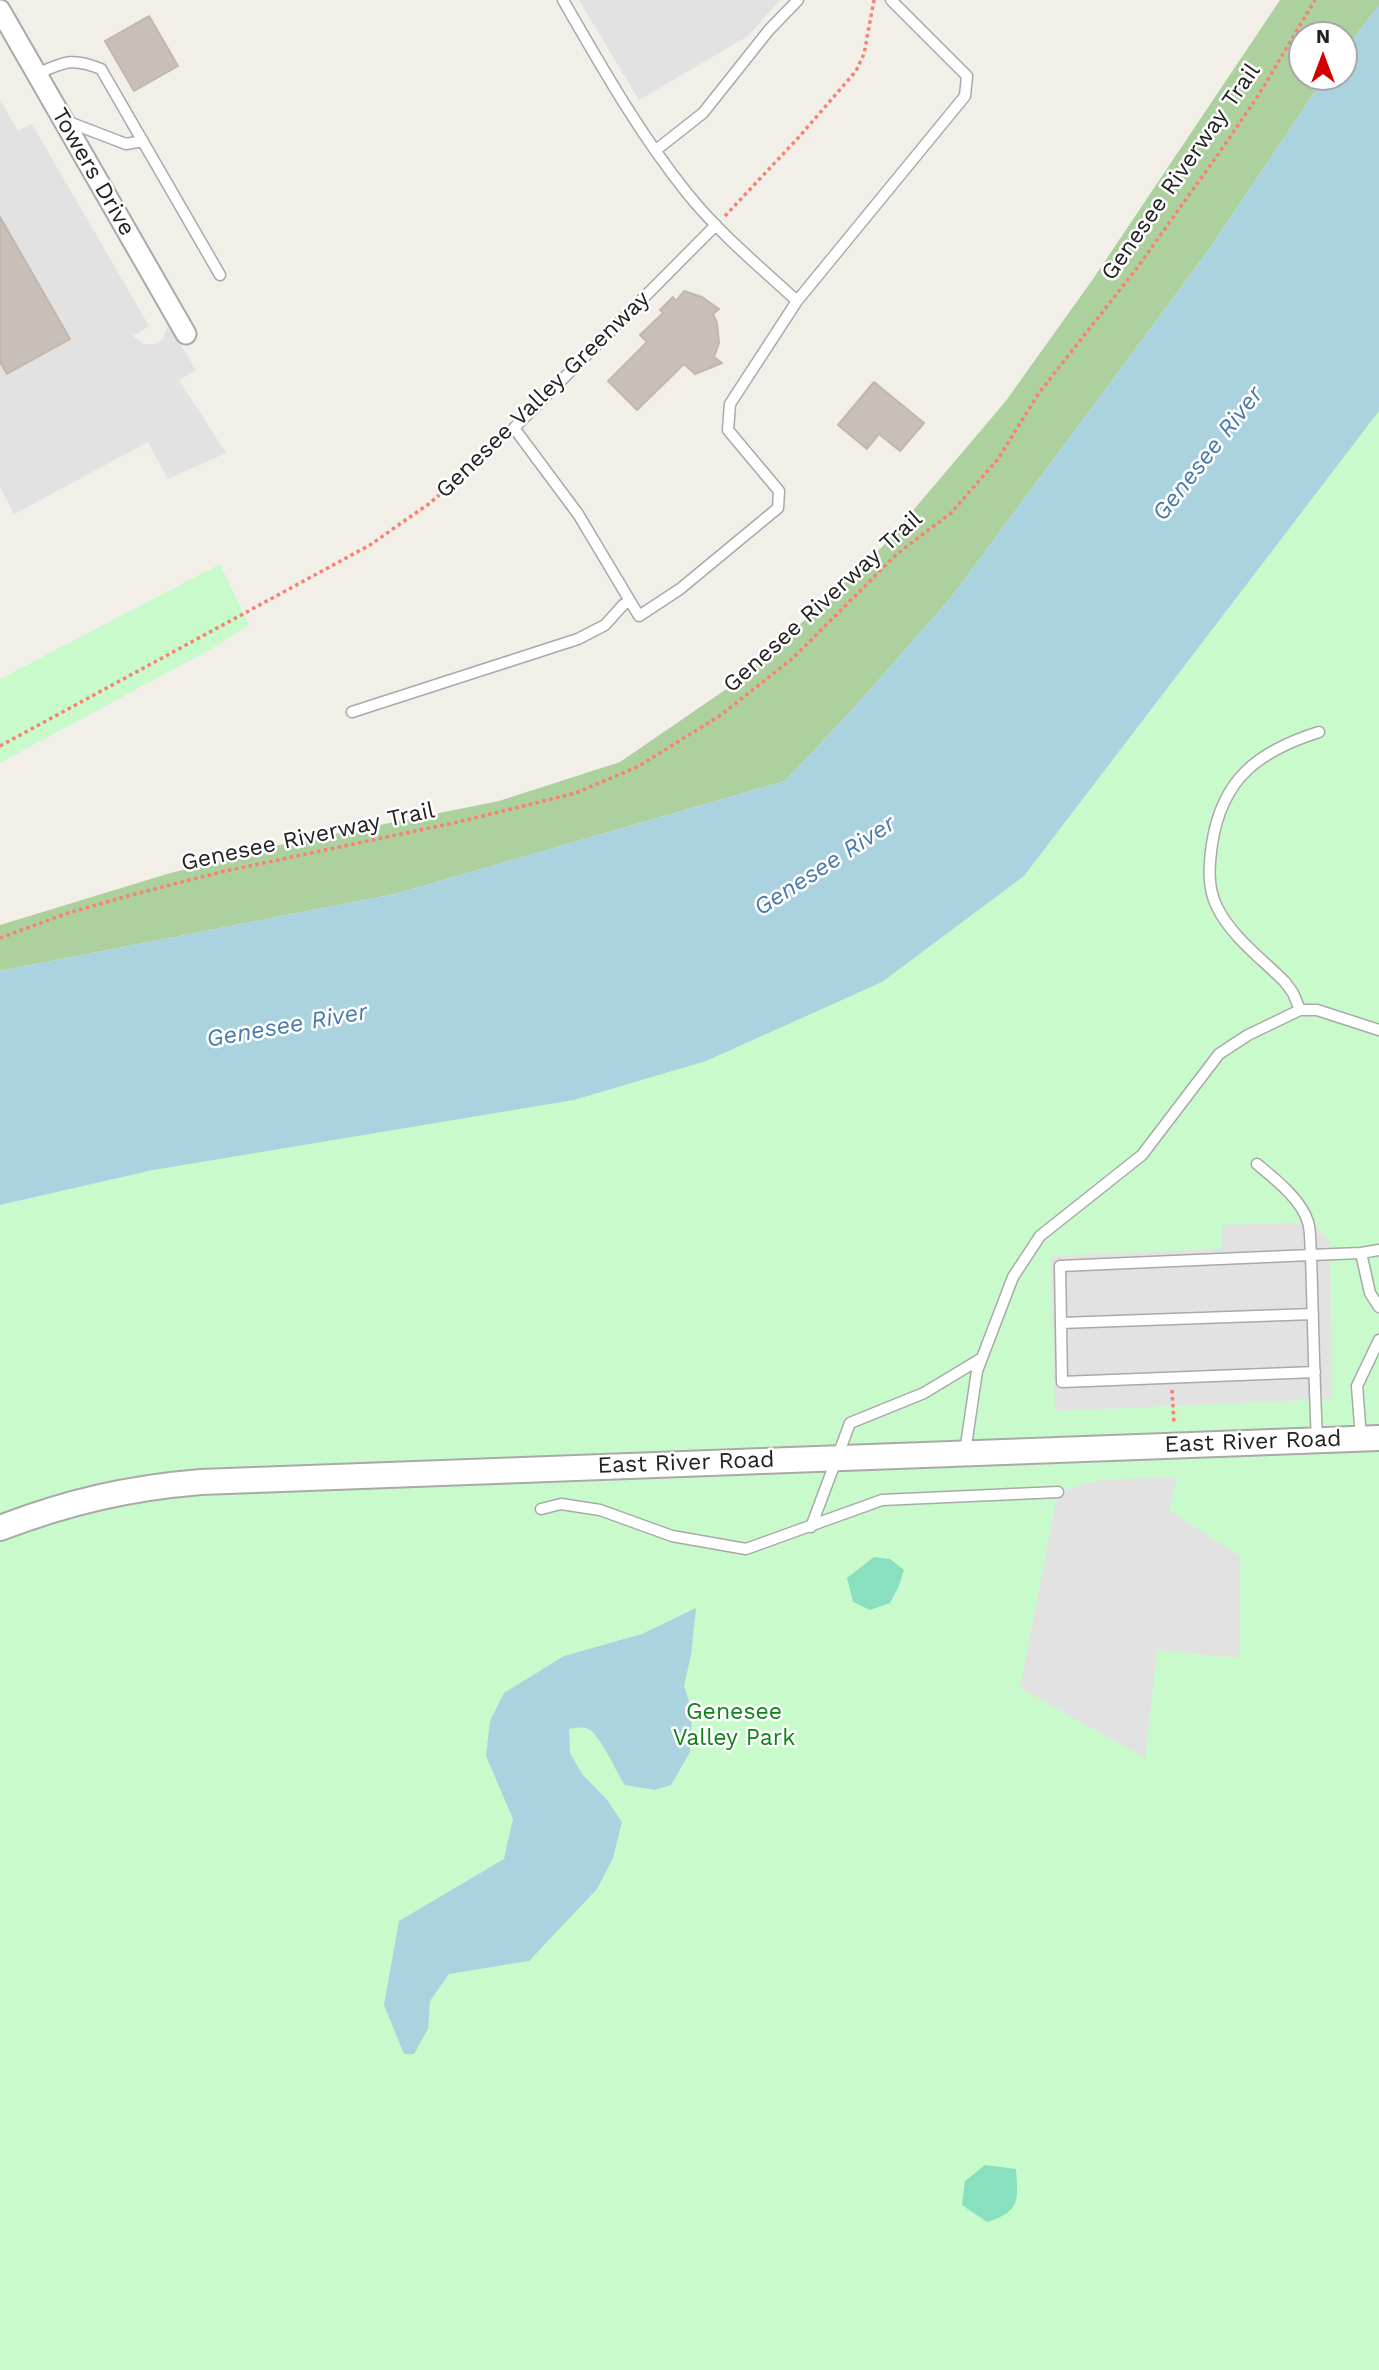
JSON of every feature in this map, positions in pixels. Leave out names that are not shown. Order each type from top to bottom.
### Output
[{"type":"street","name":"Towers Drive","points":[[0,10],[186,334]]},
{"type":"street","name":"East River Road","points":[[0,1528],[75,1502],[137,1489],[180,1484],[322,1476],[1370,1438]]},
{"type":"lane","points":[[563,0],[601,66],[687,193],[716,225],[797,301]]},
{"type":"lane","points":[[656,150],[703,113],[769,30],[798,0]]},
{"type":"lane","points":[[514,428],[578,514],[639,616],[680,589],[778,508],[779,491],[728,430],[730,404],[797,301],[965,96],[967,76],[891,0]]},
{"type":"lane","points":[[37,74],[65,62],[82,61],[101,69],[220,275]]},
{"type":"lane","points":[[63,119],[125,144],[143,141]]},
{"type":"lane","name":"Genesee Valley Greenway","points":[[514,428],[716,225]]},
{"type":"lane","points":[[352,712],[578,639],[605,625],[630,601]]},
{"type":"lane","points":[[1300,1010],[1285,982],[1221,916],[1210,885],[1210,857],[1223,804],[1240,776],[1252,764],[1280,745],[1319,732]]},
{"type":"lane","points":[[965,1453],[977,1371],[1013,1277],[1040,1237],[1142,1155],[1219,1054],[1248,1035],[1300,1010],[1317,1010],[1379,1030]]},
{"type":"lane","points":[[1257,1164],[1285,1187],[1308,1222],[1317,1440]]},
{"type":"lane","points":[[1315,1372],[1062,1382],[1059,1266],[1361,1254],[1379,1250]]},
{"type":"lane","points":[[1361,1254],[1370,1293],[1379,1307]]},
{"type":"lane","points":[[1061,1323],[1313,1314]]},
{"type":"lane","points":[[1370,1438],[1357,1386],[1379,1340]]},
{"type":"lane","points":[[811,1527],[850,1423],[923,1392],[982,1358]]},
{"type":"lane","points":[[541,1509],[561,1504],[600,1510],[672,1536],[746,1549],[882,1500],[1058,1492]]},
{"type":"path","points":[[716,225],[856,71],[864,54],[874,0]]},
{"type":"path","name":"Genesee Riverway Trail","points":[[0,938],[68,913],[135,894],[576,793],[639,766],[721,715],[793,658],[898,553],[951,513],[998,459],[1039,393],[1130,277],[1219,153],[1258,96],[1315,0]]},
{"type":"path","name":"Genesee Valley Greenway","points":[[0,746],[370,545],[448,489],[514,428]]},
{"type":"path","points":[[1173,1406],[1174,1432]]},
{"type":"green space","points":[[1280,0],[1379,0],[1379,6],[1358,32],[1358,21],[1288,21],[1288,91],[1316,91],[1208,251],[950,599],[785,781],[395,894],[0,971],[0,925],[167,874],[275,846],[499,801],[620,762],[744,677],[882,547],[1005,402],[1093,279]]},
{"type":"green space","name":"Genesee Valley Park","points":[[1379,411],[1379,2370],[0,2370],[0,1205],[153,1170],[1024,876]]},
{"type":"green space","points":[[220,564],[249,625],[211,649],[0,763],[0,679]]},
{"type":"green space","points":[[874,1557],[890,1559],[904,1570],[890,1603],[870,1610],[853,1602],[847,1578]]},
{"type":"green space","points":[[985,2165],[1016,2169],[1017,2189],[1012,2209],[987,2222],[962,2205],[965,2181]]},
{"type":"shaded area","points":[[579,0],[780,0],[748,36],[639,100]]},
{"type":"shaded area","points":[[0,100],[18,131],[32,124],[149,326],[133,336],[144,344],[155,344],[162,340],[168,326],[186,353],[196,370],[179,380],[226,453],[168,479],[148,442],[14,514],[0,487],[0,362],[8,374],[70,338],[0,217]]},
{"type":"shaded area","points":[[1313,1222],[1330,1243],[1332,1399],[1055,1411],[1051,1256],[1222,1249],[1223,1225]]},
{"type":"shaded area","points":[[1177,1477],[1169,1510],[1240,1556],[1240,1658],[1157,1650],[1145,1758],[1020,1688],[1058,1492],[1098,1480]]},
{"type":"water","name":"Genesee River","points":[[1379,6],[1379,411],[1024,876],[882,982],[706,1061],[574,1100],[153,1170],[0,1205],[0,971],[395,894],[785,781],[950,599],[1208,251],[1316,91],[1358,91],[1358,32]]},
{"type":"water","points":[[696,1608],[691,1655],[684,1686],[692,1710],[690,1752],[671,1785],[655,1790],[625,1785],[602,1744],[591,1731],[584,1728],[569,1729],[570,1753],[582,1774],[607,1800],[622,1822],[613,1858],[597,1889],[529,1961],[449,1974],[430,2001],[428,2029],[414,2054],[404,2054],[384,2005],[399,1921],[504,1859],[513,1819],[486,1756],[490,1721],[504,1693],[564,1656],[642,1634]]},
{"type":"building","points":[[149,16],[178,66],[134,91],[105,41]]},
{"type":"building","points":[[0,217],[70,339],[7,374],[0,362]]},
{"type":"building","points":[[684,291],[702,297],[719,309],[713,314],[719,343],[714,357],[722,363],[695,374],[684,364],[637,410],[608,381],[647,342],[640,335],[663,313],[660,310],[673,297],[676,301]]},
{"type":"building","points":[[874,382],[924,423],[900,451],[879,434],[867,449],[838,425]]}]
